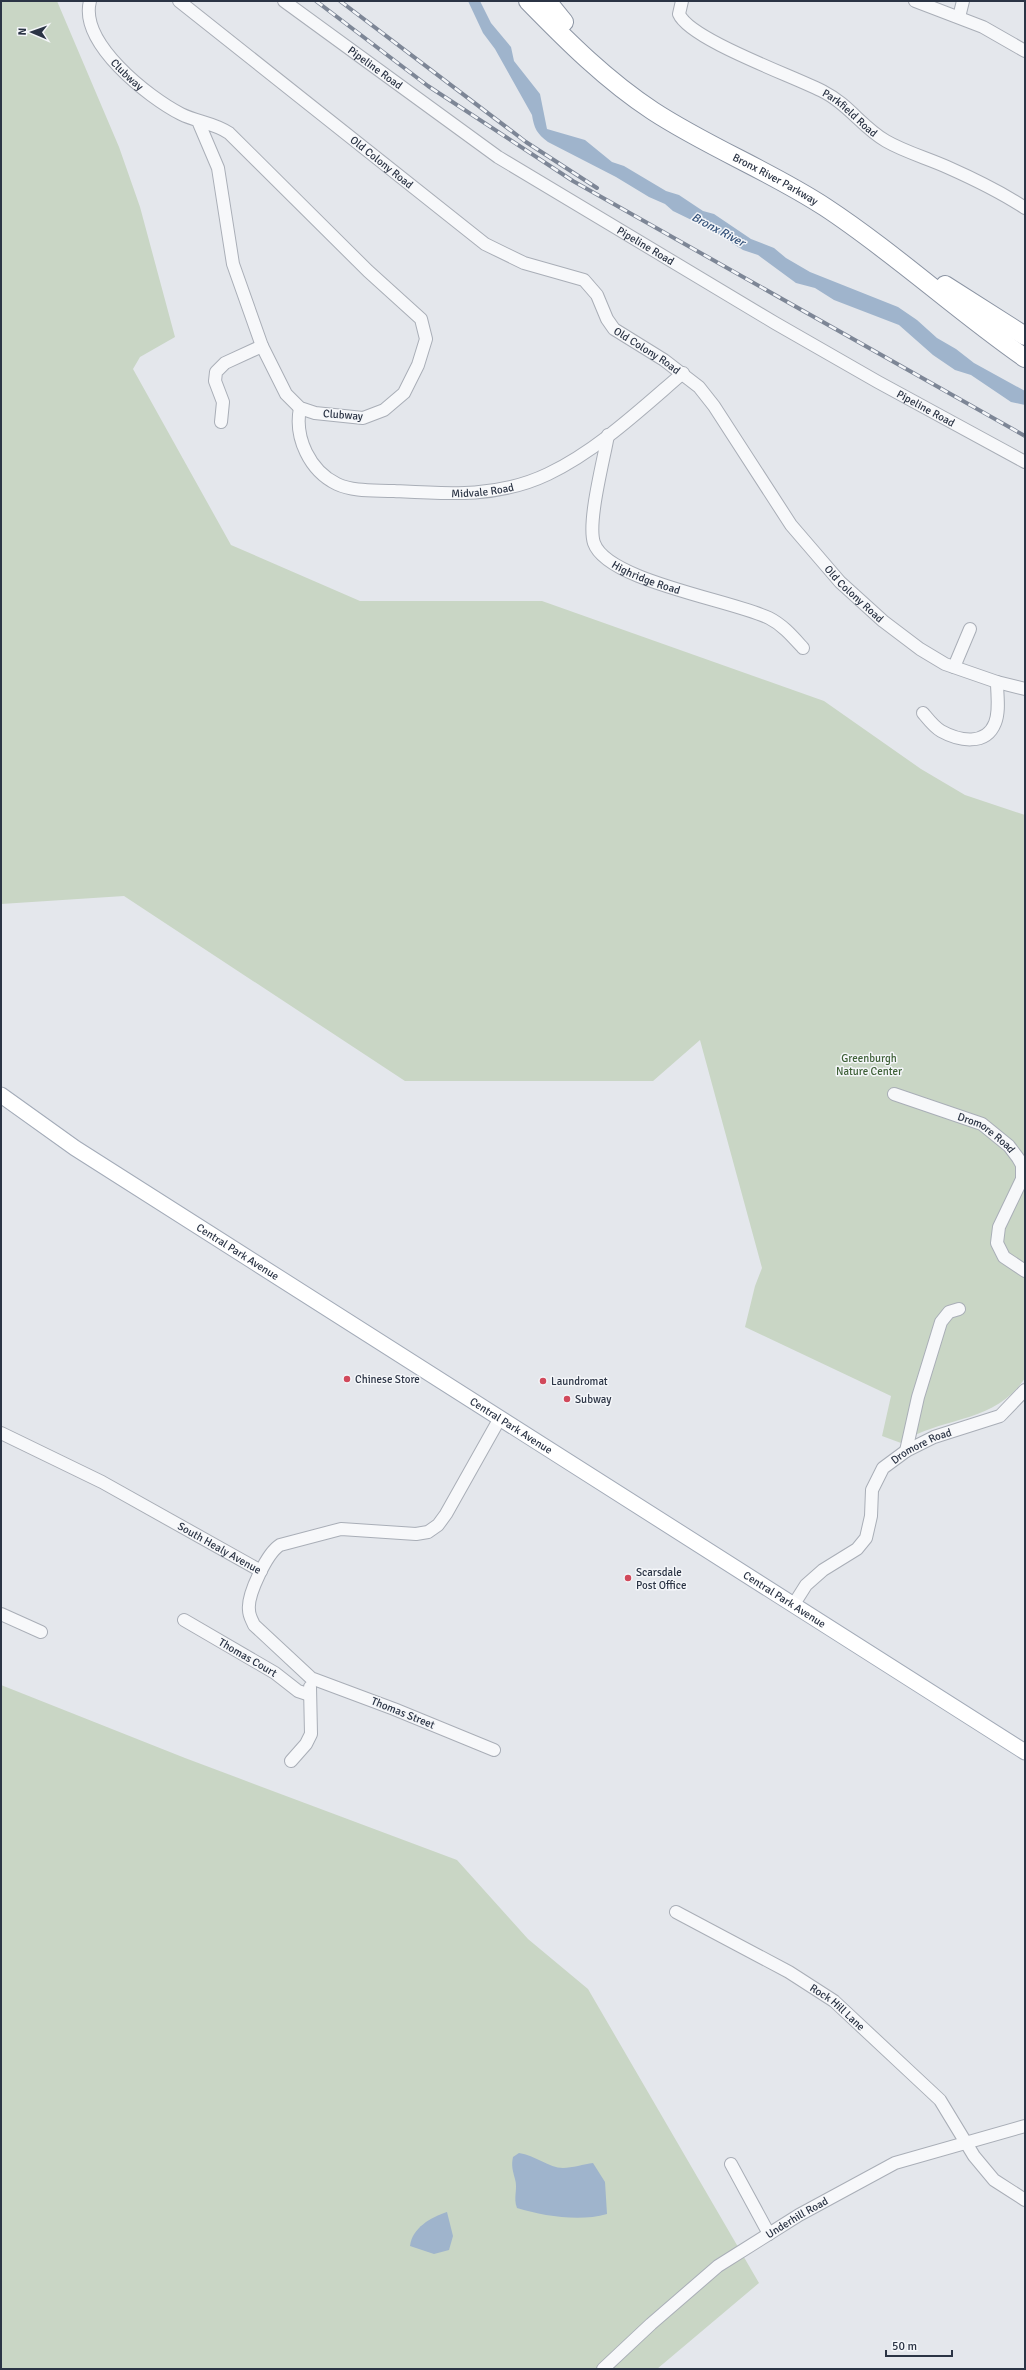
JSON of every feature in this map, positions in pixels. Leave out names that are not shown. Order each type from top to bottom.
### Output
[{"type":"highway","points":[[523,1],[556,22]]},
{"type":"highway","name":"Bronx River Parkway","points":[[528,1],[649,95],[690,121],[817,189],[1025,344]]},
{"type":"highway","name":"Bronx River Parkway","points":[[543,1],[556,22],[598,70],[638,101],[681,128],[786,183],[826,207],[1025,358]]},
{"type":"highway","points":[[547,1],[556,22]]},
{"type":"highway","points":[[945,285],[1025,336]]},
{"type":"main road","name":"Central Park Avenue","points":[[1,1095],[75,1148],[1025,1752]]},
{"type":"street","name":"Clubway","points":[[90,1],[89,17],[98,42],[145,90],[170,108],[198,121],[219,127],[237,140],[368,270],[416,312],[424,325],[426,339],[418,365],[409,386],[391,406],[377,414],[363,418],[320,414],[300,408],[286,394],[262,346],[233,264],[218,168],[198,121]]},
{"type":"street","name":"Old Colony Road","points":[[179,1],[485,244],[524,263],[576,276],[589,284],[597,295],[607,319],[614,329],[683,373],[707,395],[777,506],[821,561],[861,602],[893,629],[930,655],[954,667],[997,682],[1025,689]]},
{"type":"street","name":"Pipeline Road","points":[[284,1],[498,157],[796,335],[1025,462]]},
{"type":"street","name":"Parkfield Road","points":[[682,1],[679,14],[687,26],[824,92],[841,103],[867,127],[885,140],[948,167],[1025,208]]},
{"type":"street","points":[[915,1],[983,27],[1025,51]]},
{"type":"street","points":[[959,17],[963,1]]},
{"type":"street","points":[[222,422],[223,402],[215,381],[216,372],[225,363],[262,346]]},
{"type":"street","name":"Midvale Road","points":[[300,408],[299,428],[314,466],[336,483],[356,489],[458,494],[493,492],[546,475],[575,458],[608,435],[683,373]]},
{"type":"street","name":"Highridge Road","points":[[608,435],[593,527],[594,543],[605,559],[619,568],[642,578],[736,606],[769,618],[785,629],[803,648]]},
{"type":"street","points":[[954,667],[970,629]]},
{"type":"street","points":[[923,714],[940,731],[968,740],[979,739],[989,732],[995,722],[997,682]]},
{"type":"street","name":"Dromore Road","points":[[894,1094],[982,1124],[1009,1146],[1018,1158],[1022,1165],[1022,1179],[999,1227],[997,1243],[1004,1257],[1025,1271]]},
{"type":"street","points":[[906,1451],[918,1397],[941,1322],[949,1312],[959,1309]]},
{"type":"street","name":"Dromore Road","points":[[794,1604],[806,1585],[823,1570],[857,1549],[866,1538],[871,1516],[872,1490],[883,1468],[906,1451],[934,1437],[1000,1416],[1025,1390]]},
{"type":"street","name":"South Healy Avenue","points":[[1,1433],[97,1480],[261,1572],[273,1552],[280,1545],[334,1530],[353,1528],[416,1534],[433,1529],[446,1514],[500,1418]]},
{"type":"street","name":"Thomas Street","points":[[261,1572],[249,1605],[252,1621],[311,1678],[394,1709],[494,1750]]},
{"type":"street","points":[[1,1614],[41,1632]]},
{"type":"street","name":"Thomas Court","points":[[184,1620],[275,1673],[298,1691],[310,1695]]},
{"type":"street","points":[[291,1761],[306,1744],[311,1734],[311,1678]]},
{"type":"street","name":"Rock Hill Lane","points":[[676,1912],[789,1972],[834,2001],[940,2100],[966,2143],[994,2180],[1025,2200]]},
{"type":"street","name":"Underhill Road","points":[[603,2369],[651,2324],[718,2266],[769,2234],[895,2163],[1025,2126]]},
{"type":"street","points":[[730,2164],[769,2234]]},
{"type":"green space","name":"Greenburgh Nature Center","points":[[1,1],[57,1],[119,147],[140,207],[175,337],[140,357],[133,369],[231,545],[360,601],[542,601],[824,701],[921,769],[965,795],[1025,815],[1025,1378],[1013,1393],[999,1404],[967,1418],[917,1434],[901,1443],[882,1436],[891,1396],[745,1327],[755,1286],[762,1268],[700,1040],[653,1081],[405,1081],[124,896],[1,904]]},
{"type":"green space","points":[[1,1685],[185,1758],[457,1860],[528,1939],[588,1989],[759,2283],[657,2369],[1,2369]]},
{"type":"water","name":"Bronx River","points":[[468,1],[480,1],[491,23],[511,47],[514,61],[540,94],[547,129],[585,140],[612,162],[624,166],[666,191],[679,195],[703,211],[714,214],[751,239],[774,248],[786,258],[810,272],[898,307],[917,320],[937,338],[956,349],[974,363],[1025,391],[1025,405],[1011,402],[971,375],[955,370],[933,355],[899,325],[834,300],[815,288],[796,283],[758,255],[743,250],[710,229],[673,211],[665,204],[649,197],[616,177],[548,142],[537,130],[532,115],[495,49],[483,33]]},
{"type":"water","points":[[519,2153],[531,2156],[552,2166],[563,2168],[593,2163],[605,2182],[607,2214],[585,2218],[573,2218],[550,2216],[517,2208],[515,2201],[516,2183],[512,2163],[513,2157]]},
{"type":"water","points":[[447,2212],[453,2236],[449,2250],[434,2254],[410,2246],[414,2234],[423,2224]]},
{"type":"railway","points":[[316,1],[428,86],[573,181],[1025,436]]},
{"type":"railway","points":[[340,1],[526,142],[597,188]]},
{"type":"place","name":"Chinese Store","points":[[347,1379]]},
{"type":"place","name":"Laundromat","points":[[543,1381]]},
{"type":"place","name":"Subway","points":[[567,1399]]},
{"type":"place","name":"Scarsdale Post Office","points":[[628,1578]]}]
